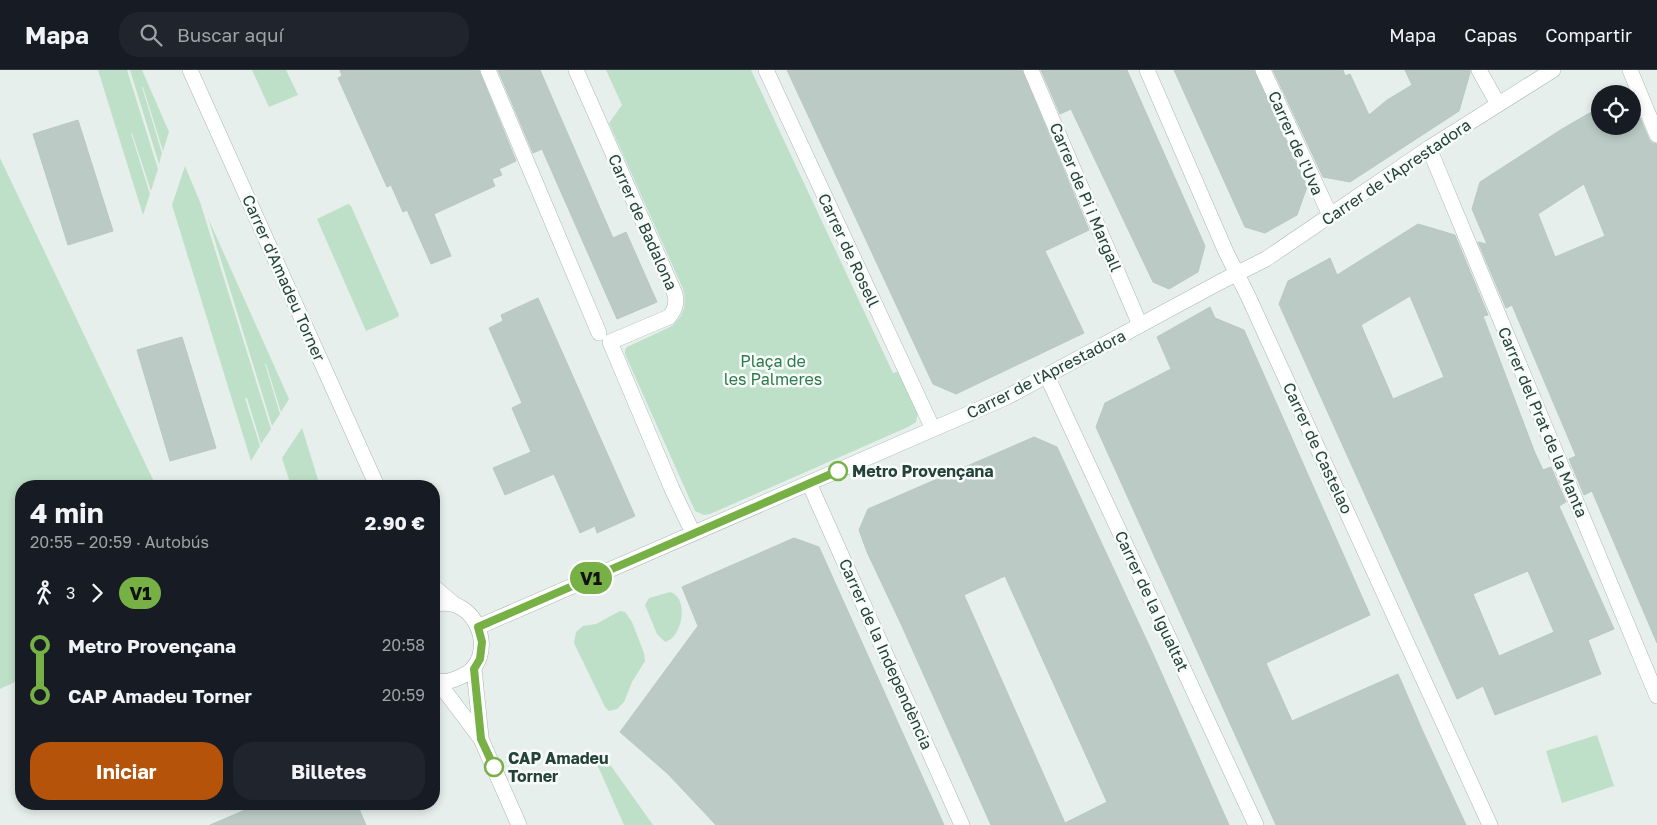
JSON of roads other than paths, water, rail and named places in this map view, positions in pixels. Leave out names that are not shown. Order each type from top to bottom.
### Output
[{"type":"street","name":"Carrer d'Amadeu Torner","points":[[190,70],[374,480]]},
{"type":"street","points":[[488,70],[599,333]]},
{"type":"street","name":"Carrer de Badalona","points":[[576,70],[675,294],[677,302],[674,311],[669,317],[610,342],[672,489],[694,533]]},
{"type":"street","name":"Carrer de Rosell","points":[[766,70],[933,429]]},
{"type":"street","name":"Carrer de Pi i Margall","points":[[1031,70],[1140,325]]},
{"type":"street","name":"Carrer de Castelao","points":[[1147,70],[1226,252],[1490,825]]},
{"type":"street","name":"Carrer de l'Uva","points":[[1263,70],[1330,215]]},
{"type":"street","points":[[1479,70],[1498,104]]},
{"type":"street","name":"Carrer de l'Aprestadora","points":[[478,627],[1007,397],[1266,259],[1430,148],[1553,70]]},
{"type":"street","points":[[1630,70],[1657,135]]},
{"type":"street","name":"Carrer del Prat de la Manta","points":[[1430,148],[1657,696]]},
{"type":"street","name":"Carrer de la Igualtat","points":[[1047,376],[1256,825]]},
{"type":"street","name":"Carrer de la Independència","points":[[809,483],[962,825]]},
{"type":"street","points":[[440,591],[454,604],[464,608],[472,617],[478,627],[482,642],[480,659],[474,669],[466,675],[452,680],[440,681]]},
{"type":"street","points":[[440,604],[454,604]]},
{"type":"street","points":[[474,669],[481,739]]},
{"type":"street","points":[[440,686],[481,739],[519,825]]},
{"type":"place","name":"Metro Provençana","points":[[838,471]]},
{"type":"place","name":"CAP Amadeu Torner","points":[[494,767]]},
{"type":"park label","name":"Plaça de les Palmeres","points":[[773,370]]}]
